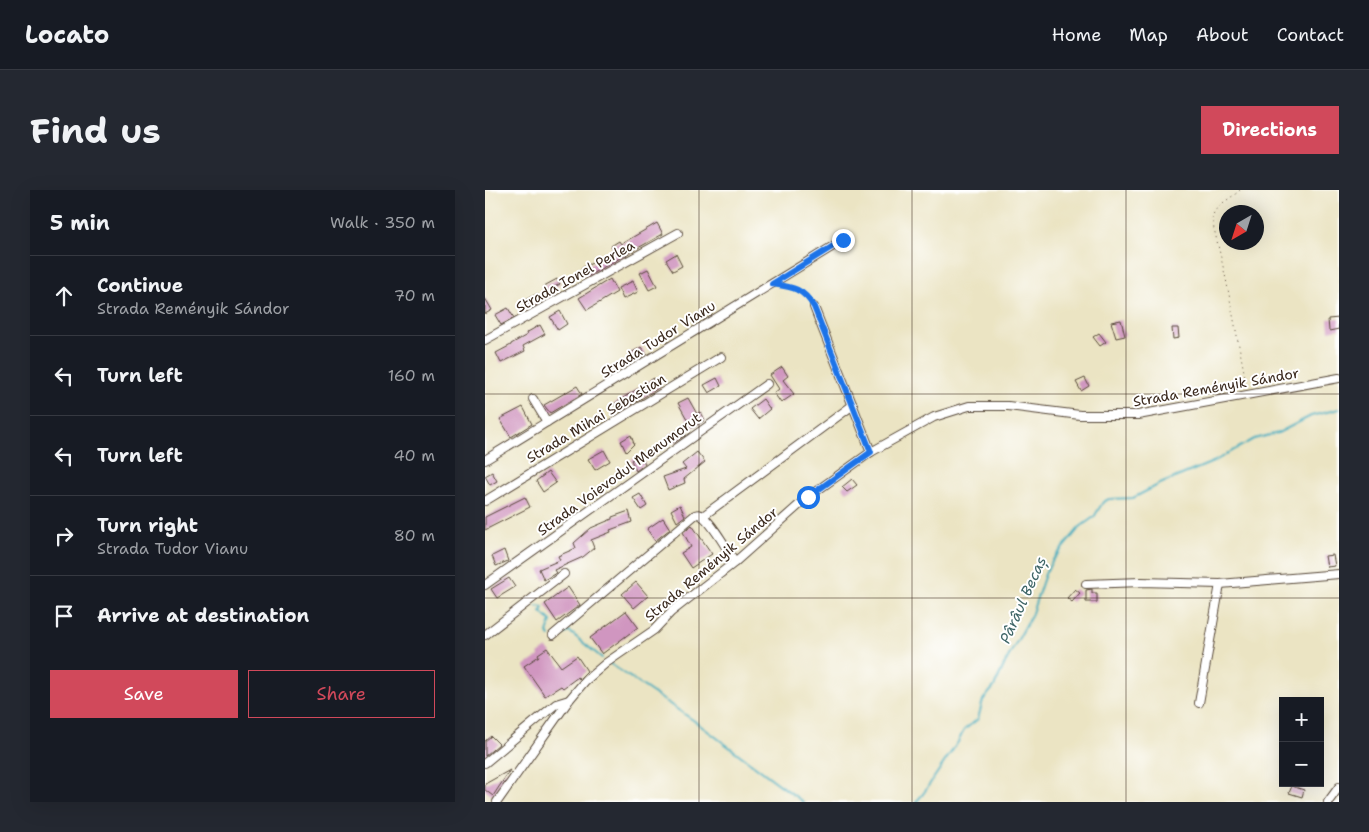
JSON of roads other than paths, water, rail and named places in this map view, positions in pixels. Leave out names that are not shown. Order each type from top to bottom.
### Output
[{"type":"street","name":"Strada Ionel Perlea","points":[[485,340],[678,233]]},
{"type":"street","name":"Strada Tudor Vianu","points":[[485,460],[843,240]]},
{"type":"street","points":[[814,307],[871,452]]},
{"type":"street","name":"Strada Mihai Sebastian","points":[[485,500],[721,358]]},
{"type":"street","name":"Strada Reményik Sándor","points":[[497,802],[569,700],[585,681],[608,661],[654,630],[671,612],[735,562],[808,497],[871,452],[934,417],[969,406],[1008,406],[1080,415],[1138,415],[1339,378]]},
{"type":"street","name":"Strada Voievodul Menumorut","points":[[485,585],[767,384]]},
{"type":"street","points":[[533,399],[547,422]]},
{"type":"street","points":[[703,516],[853,405]]},
{"type":"street","points":[[553,635],[695,515],[703,516],[735,562]]},
{"type":"street","points":[[485,635],[565,574]]},
{"type":"street","points":[[1086,584],[1141,582],[1219,584],[1339,574]]},
{"type":"street","points":[[1199,703],[1219,584]]},
{"type":"street","name":"Strada Reményik Sándor","points":[[485,763],[556,704],[569,700]]},
{"type":"street","points":[[1328,802],[1339,787]]},
{"type":"waterway","name":"Pârâul Becaș","points":[[916,802],[958,742],[964,730],[978,719],[983,700],[994,687],[1031,616],[1045,574],[1052,561],[1080,527],[1094,517],[1103,502],[1109,499],[1133,498],[1160,484],[1213,462],[1254,439],[1278,433],[1311,416],[1339,409]]},
{"type":"waterway","points":[[536,606],[543,607],[541,612],[551,621],[547,633],[550,636]]},
{"type":"waterway","points":[[556,636],[570,632],[602,658]]},
{"type":"waterway","points":[[609,663],[693,720],[803,802]]}]
